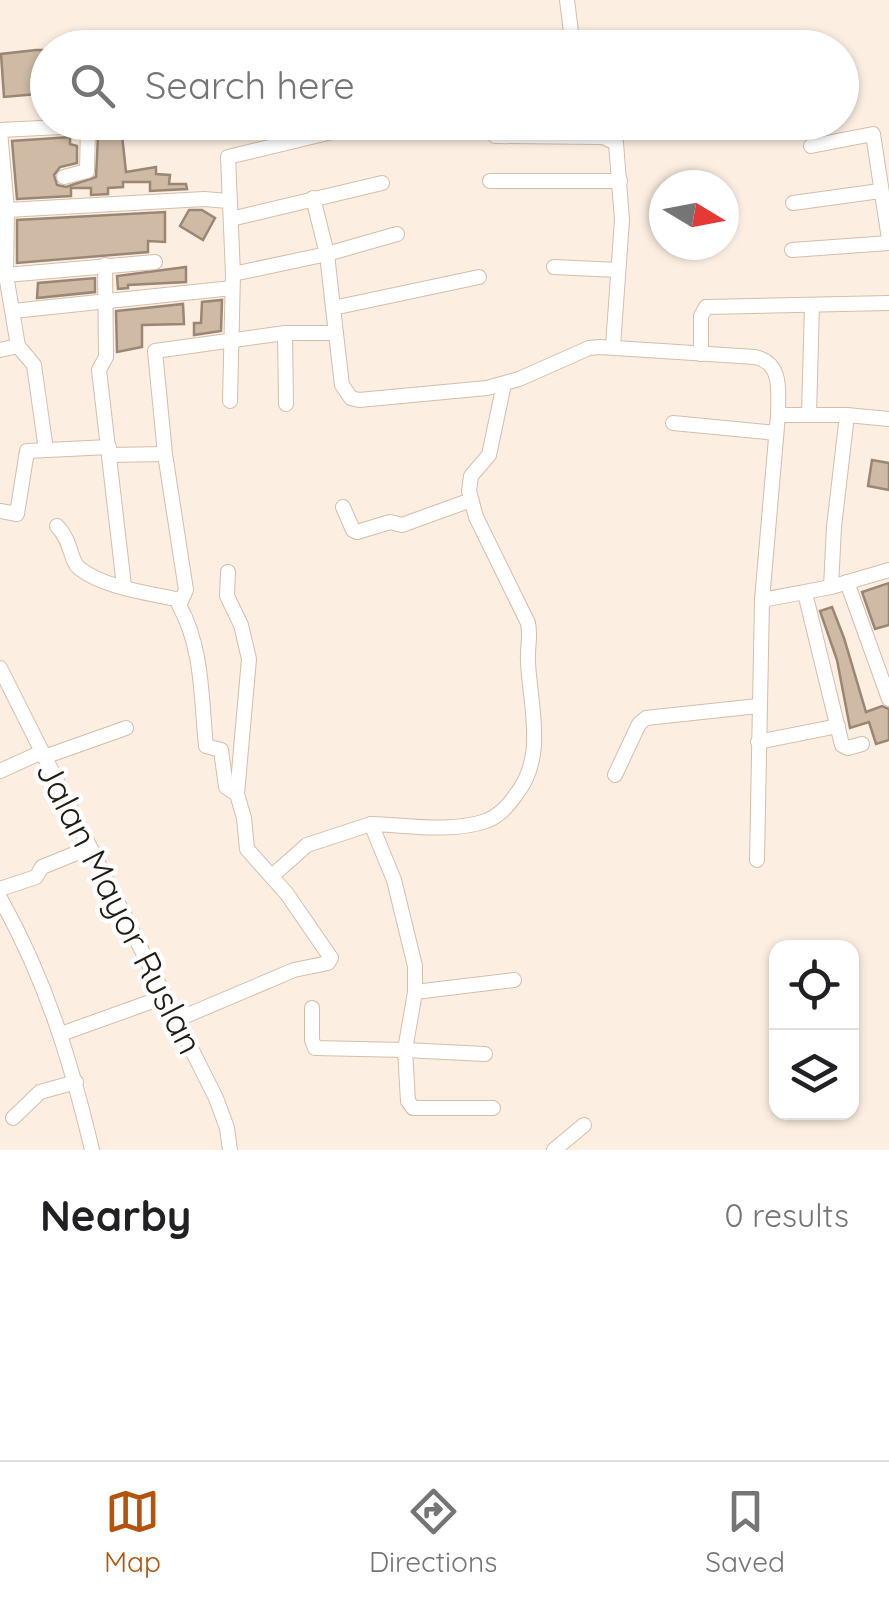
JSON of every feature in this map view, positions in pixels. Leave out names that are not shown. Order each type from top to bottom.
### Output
[{"type":"street","points":[[566,0],[570,30]]},
{"type":"street","points":[[30,128],[0,130],[7,210],[3,257],[18,346],[34,365],[46,450]]},
{"type":"street","points":[[792,250],[889,241],[873,134],[859,137]]},
{"type":"street","points":[[64,177],[86,171],[87,140]]},
{"type":"street","points":[[230,400],[230,156],[297,140]]},
{"type":"street","points":[[612,140],[619,150],[622,220],[613,346]]},
{"type":"street","points":[[811,146],[842,140]]},
{"type":"street","points":[[490,181],[620,181]]},
{"type":"street","points":[[232,219],[382,183]]},
{"type":"street","points":[[793,203],[880,192]]},
{"type":"street","points":[[313,198],[326,254],[342,385],[351,398],[393,398],[504,384],[589,348],[613,346],[754,358],[775,368],[778,415],[762,600],[757,860]]},
{"type":"street","points":[[7,210],[228,201]]},
{"type":"street","points":[[12,311],[104,303],[232,281],[396,234]]},
{"type":"street","points":[[6,274],[154,262]]},
{"type":"street","points":[[105,265],[106,358],[99,370],[124,586]]},
{"type":"street","points":[[554,267],[617,270]]},
{"type":"street","points":[[333,308],[480,277]]},
{"type":"street","points":[[701,354],[701,316],[706,306],[889,304]]},
{"type":"street","points":[[809,414],[812,305]]},
{"type":"street","points":[[237,794],[226,787],[221,750],[206,746],[198,658],[192,631],[179,605],[186,590],[165,454],[156,351],[286,333],[336,333]]},
{"type":"street","points":[[286,333],[286,404]]},
{"type":"street","points":[[0,350],[18,346]]},
{"type":"street","points":[[272,876],[308,845],[370,824],[461,827],[490,820],[503,812],[522,788],[535,741],[528,661],[530,635],[471,500],[472,476],[489,454],[504,384]]},
{"type":"street","points":[[778,415],[889,419]]},
{"type":"street","points":[[831,587],[847,415]]},
{"type":"street","points":[[673,422],[776,433]]},
{"type":"street","points":[[0,511],[16,514],[27,451],[165,454]]},
{"type":"street","points":[[343,507],[357,532],[390,522],[402,525],[471,500]]},
{"type":"street","points":[[57,526],[70,541],[76,566],[124,586],[180,600]]},
{"type":"street","points":[[762,600],[831,587],[889,567]]},
{"type":"street","points":[[176,1020],[294,970],[330,960],[327,948],[272,876],[248,854],[237,794],[249,658],[241,625],[227,596],[228,572]]},
{"type":"street","points":[[847,582],[889,700]]},
{"type":"street","points":[[805,592],[844,747],[862,744]]},
{"type":"street","name":"Jalan Mayor Ruslan","points":[[0,668],[223,1114],[230,1150]]},
{"type":"street","points":[[615,774],[639,724],[646,718],[758,706]]},
{"type":"street","points":[[758,742],[838,726]]},
{"type":"street","points":[[0,771],[126,728]]},
{"type":"street","points":[[370,824],[394,880],[414,966],[415,992],[405,1050],[408,1102],[413,1108],[493,1108]]},
{"type":"street","points":[[0,889],[36,877],[42,867],[89,848]]},
{"type":"street","points":[[0,898],[39,972],[76,1082],[92,1150]]},
{"type":"street","points":[[415,992],[514,980]]},
{"type":"street","points":[[60,1034],[164,997]]},
{"type":"street","points":[[312,1008],[312,1040],[316,1048],[485,1054]]},
{"type":"street","points":[[13,1118],[40,1092],[76,1082]]},
{"type":"street","points":[[554,1150],[584,1126]]},
{"type":"building","points":[[30,51],[30,95],[4,97],[1,54]]},
{"type":"building","points":[[70,140],[70,144],[77,146],[77,163],[60,167],[54,175],[57,185],[66,187],[96,177],[98,140],[123,140],[126,172],[156,167],[156,174],[170,175],[169,184],[186,184],[187,189],[150,191],[150,182],[123,182],[123,187],[108,188],[108,194],[91,195],[91,188],[71,188],[71,196],[17,199],[12,141]]},
{"type":"building","points":[[189,210],[202,210],[215,218],[203,240],[180,226]]},
{"type":"building","points":[[165,212],[165,242],[148,241],[148,252],[17,263],[17,220]]},
{"type":"building","points":[[186,267],[186,282],[118,289],[117,276]]},
{"type":"building","points":[[95,278],[95,292],[37,298],[38,283]]},
{"type":"building","points":[[222,300],[221,331],[194,335],[194,323],[201,323],[202,302]]},
{"type":"building","points":[[183,304],[184,324],[142,325],[142,347],[117,352],[116,311]]},
{"type":"building","points":[[872,460],[889,463],[889,490],[868,486]]},
{"type":"building","points":[[889,583],[889,625],[875,629],[862,592]]},
{"type":"building","points":[[832,607],[866,712],[882,706],[889,709],[889,740],[876,744],[869,722],[850,728],[837,660],[820,611]]}]
